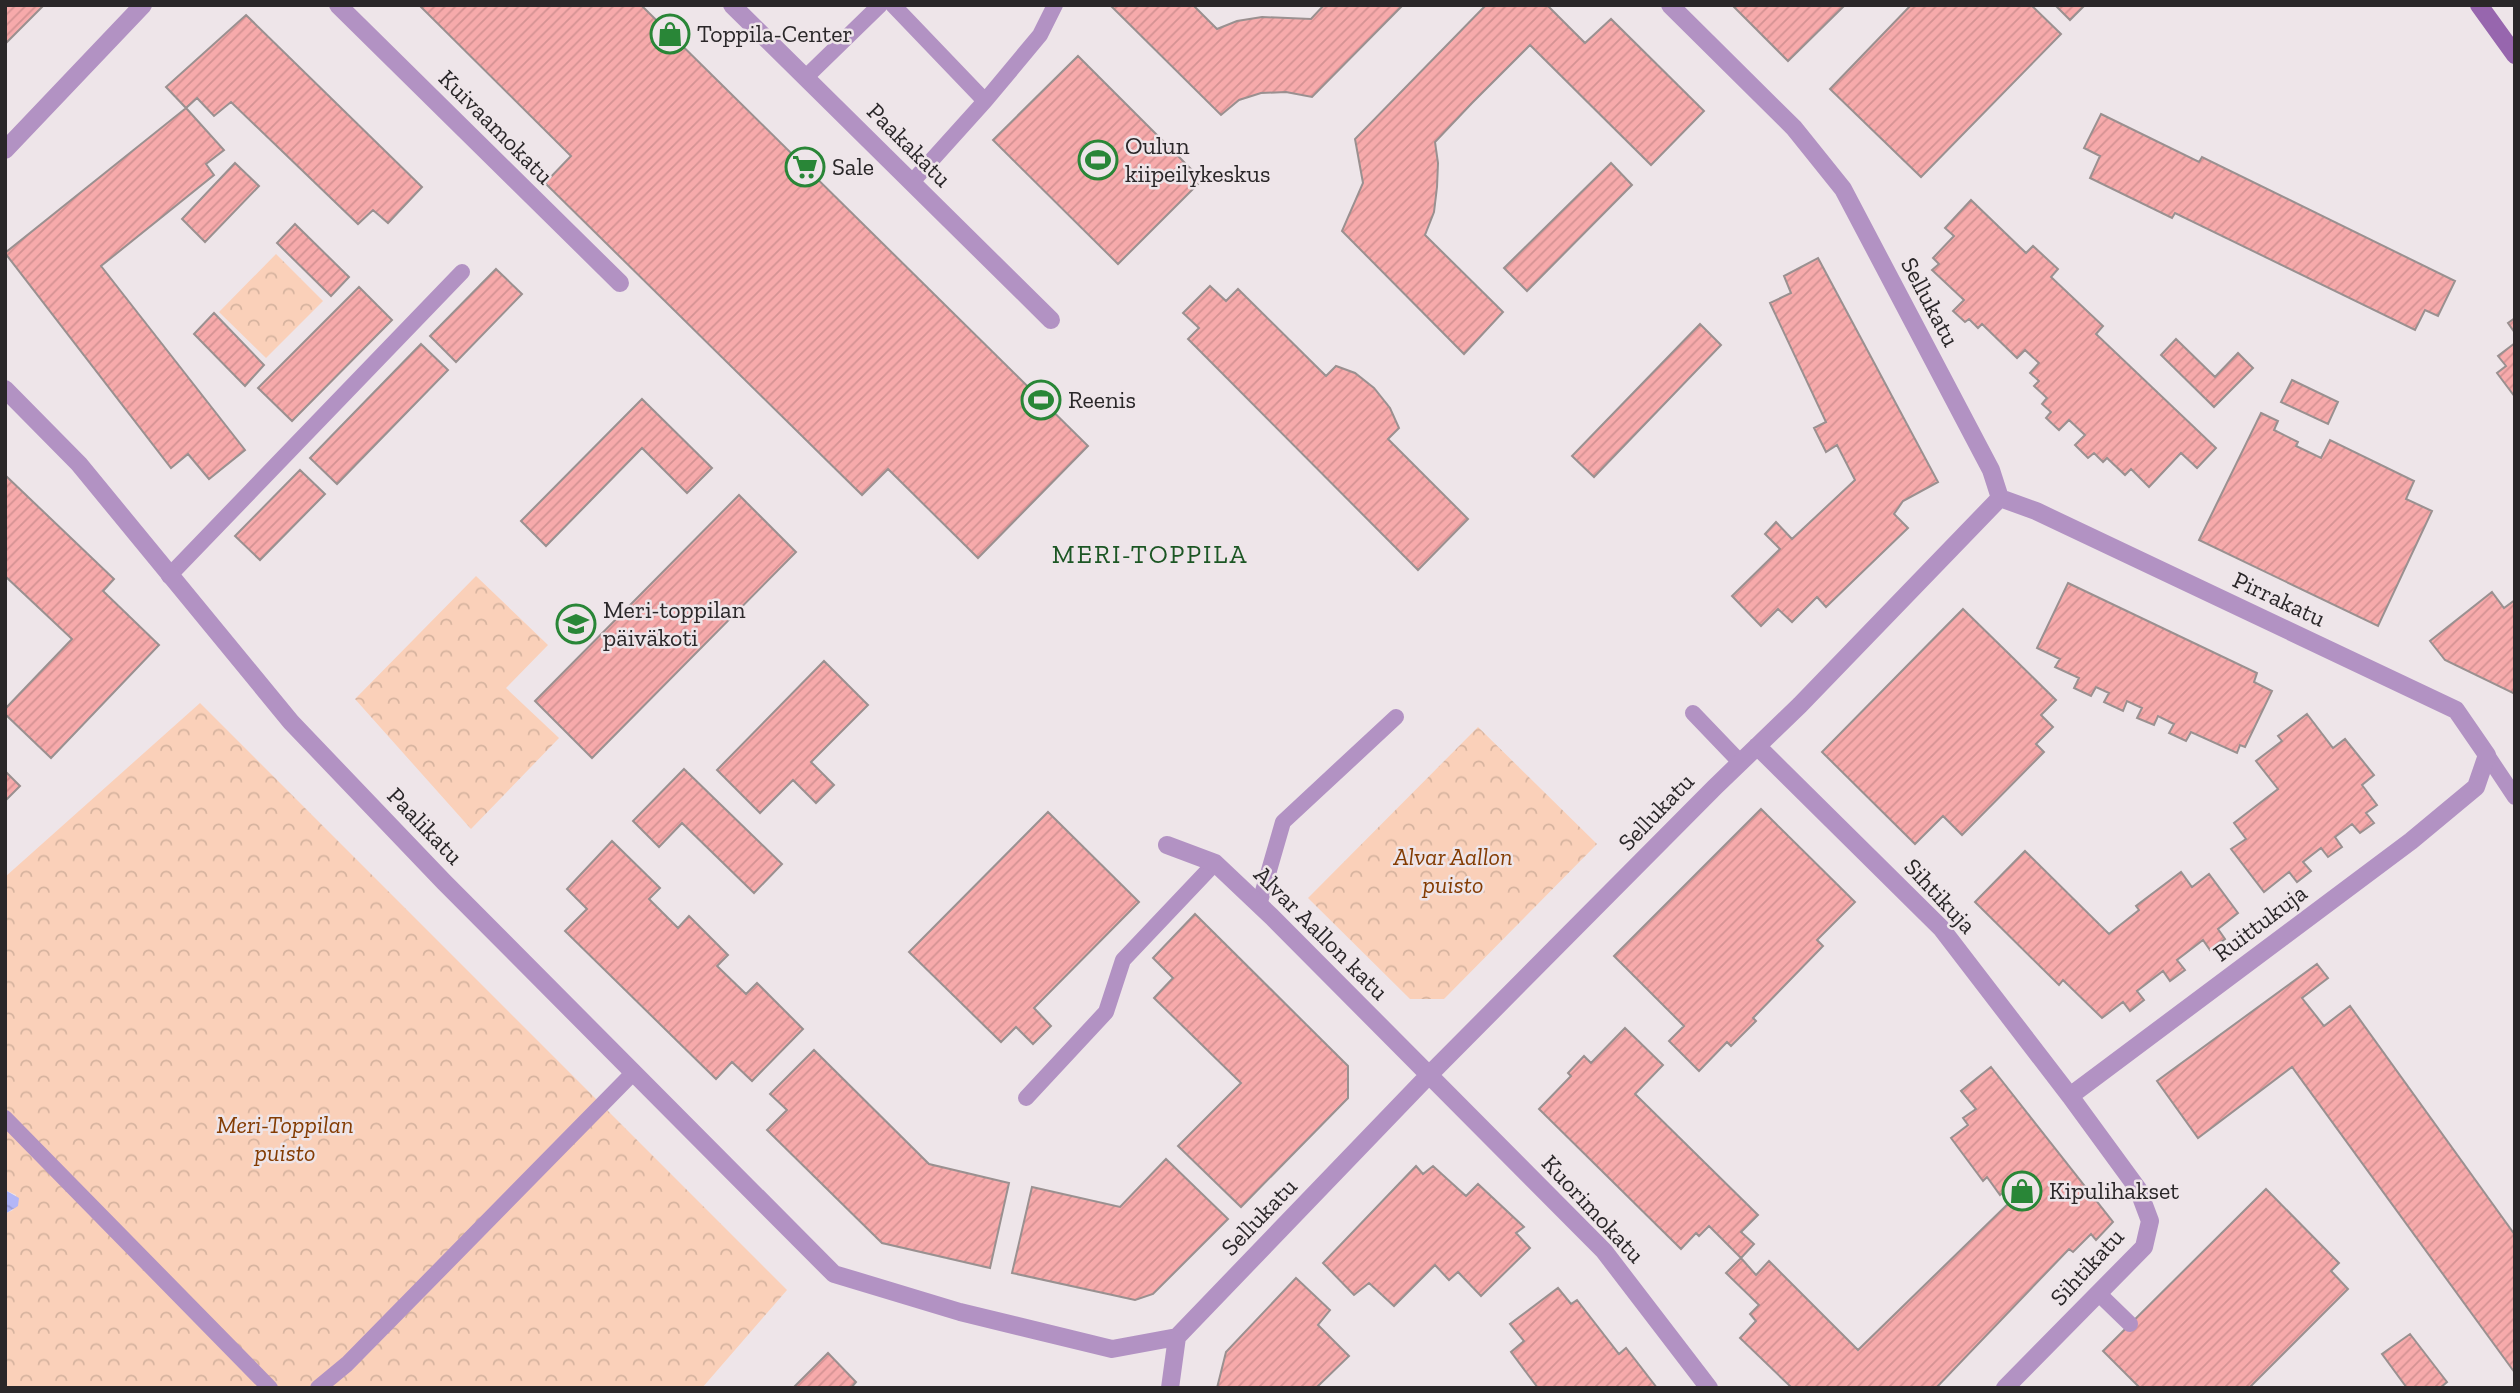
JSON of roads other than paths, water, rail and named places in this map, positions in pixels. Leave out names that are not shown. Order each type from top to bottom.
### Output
[{"type":"main road","points":[[2479,5],[2515,55]]},
{"type":"street","points":[[5,150],[143,5]]},
{"type":"street","name":"Kuivaamokatu","points":[[338,5],[620,283]]},
{"type":"street","name":"Paakakatu","points":[[732,5],[1051,320]]},
{"type":"street","name":"Sellukatu","points":[[1177,1336],[1429,1075],[2000,498],[1991,470],[1843,189],[1794,128],[1671,5]]},
{"type":"street","name":"Paalikatu","points":[[5,389],[79,464],[291,722],[452,890],[834,1274],[960,1312],[1112,1349],[1177,1336]]},
{"type":"street","name":"Pirrakatu","points":[[2000,498],[2036,511],[2456,710],[2487,755]]},
{"type":"street","name":"Sihtikuja","points":[[1757,746],[1941,928],[2070,1096]]},
{"type":"street","name":"Ruittukuja","points":[[2070,1096],[2411,841],[2476,787],[2487,755]]},
{"type":"street","name":"Alvar Aallon katu","points":[[1167,845],[1215,863],[1429,1075]]},
{"type":"street","name":"Kuorimokatu","points":[[1429,1075],[1604,1251],[1709,1388]]},
{"type":"street","name":"Sihtikatu","points":[[2005,1388],[2144,1247],[2150,1221],[2138,1189],[2070,1096]]},
{"type":"street","points":[[1170,1388],[1177,1336]]},
{"type":"lane","points":[[805,78],[880,5]]},
{"type":"lane","points":[[893,5],[985,101]]},
{"type":"lane","points":[[912,183],[1040,34],[1055,5]]},
{"type":"lane","points":[[169,576],[462,272]]},
{"type":"lane","points":[[1693,713],[1740,762]]},
{"type":"lane","points":[[1259,905],[1283,822],[1396,717]]},
{"type":"lane","points":[[2487,755],[2515,797]]},
{"type":"lane","points":[[1026,1098],[1106,1012],[1123,960],[1215,863]]},
{"type":"lane","points":[[318,1388],[347,1364],[634,1072]]},
{"type":"lane","points":[[5,1118],[270,1388]]},
{"type":"lane","points":[[2098,1293],[2130,1324]]},
{"type":"water","points":[[5,1190],[19,1198],[18,1206],[5,1214]]},
{"type":"place","name":"Toppila-Center","points":[[670,34]]},
{"type":"place","name":"Oulun kiipeilykeskus","points":[[1098,160]]},
{"type":"place","name":"Sale","points":[[805,167]]},
{"type":"place","name":"Reenis","points":[[1041,400]]},
{"type":"place","name":"Meri-toppilan päiväkoti","points":[[576,624]]},
{"type":"place","name":"Kipulihakset","points":[[2022,1191]]},
{"type":"district","name":"MERI-TOPPILA","points":[[1150,554]]},
{"type":"park label","name":"Alvar Aallon puisto","points":[[1453,871]]},
{"type":"park label","name":"Meri-Toppilan puisto","points":[[285,1139]]}]
